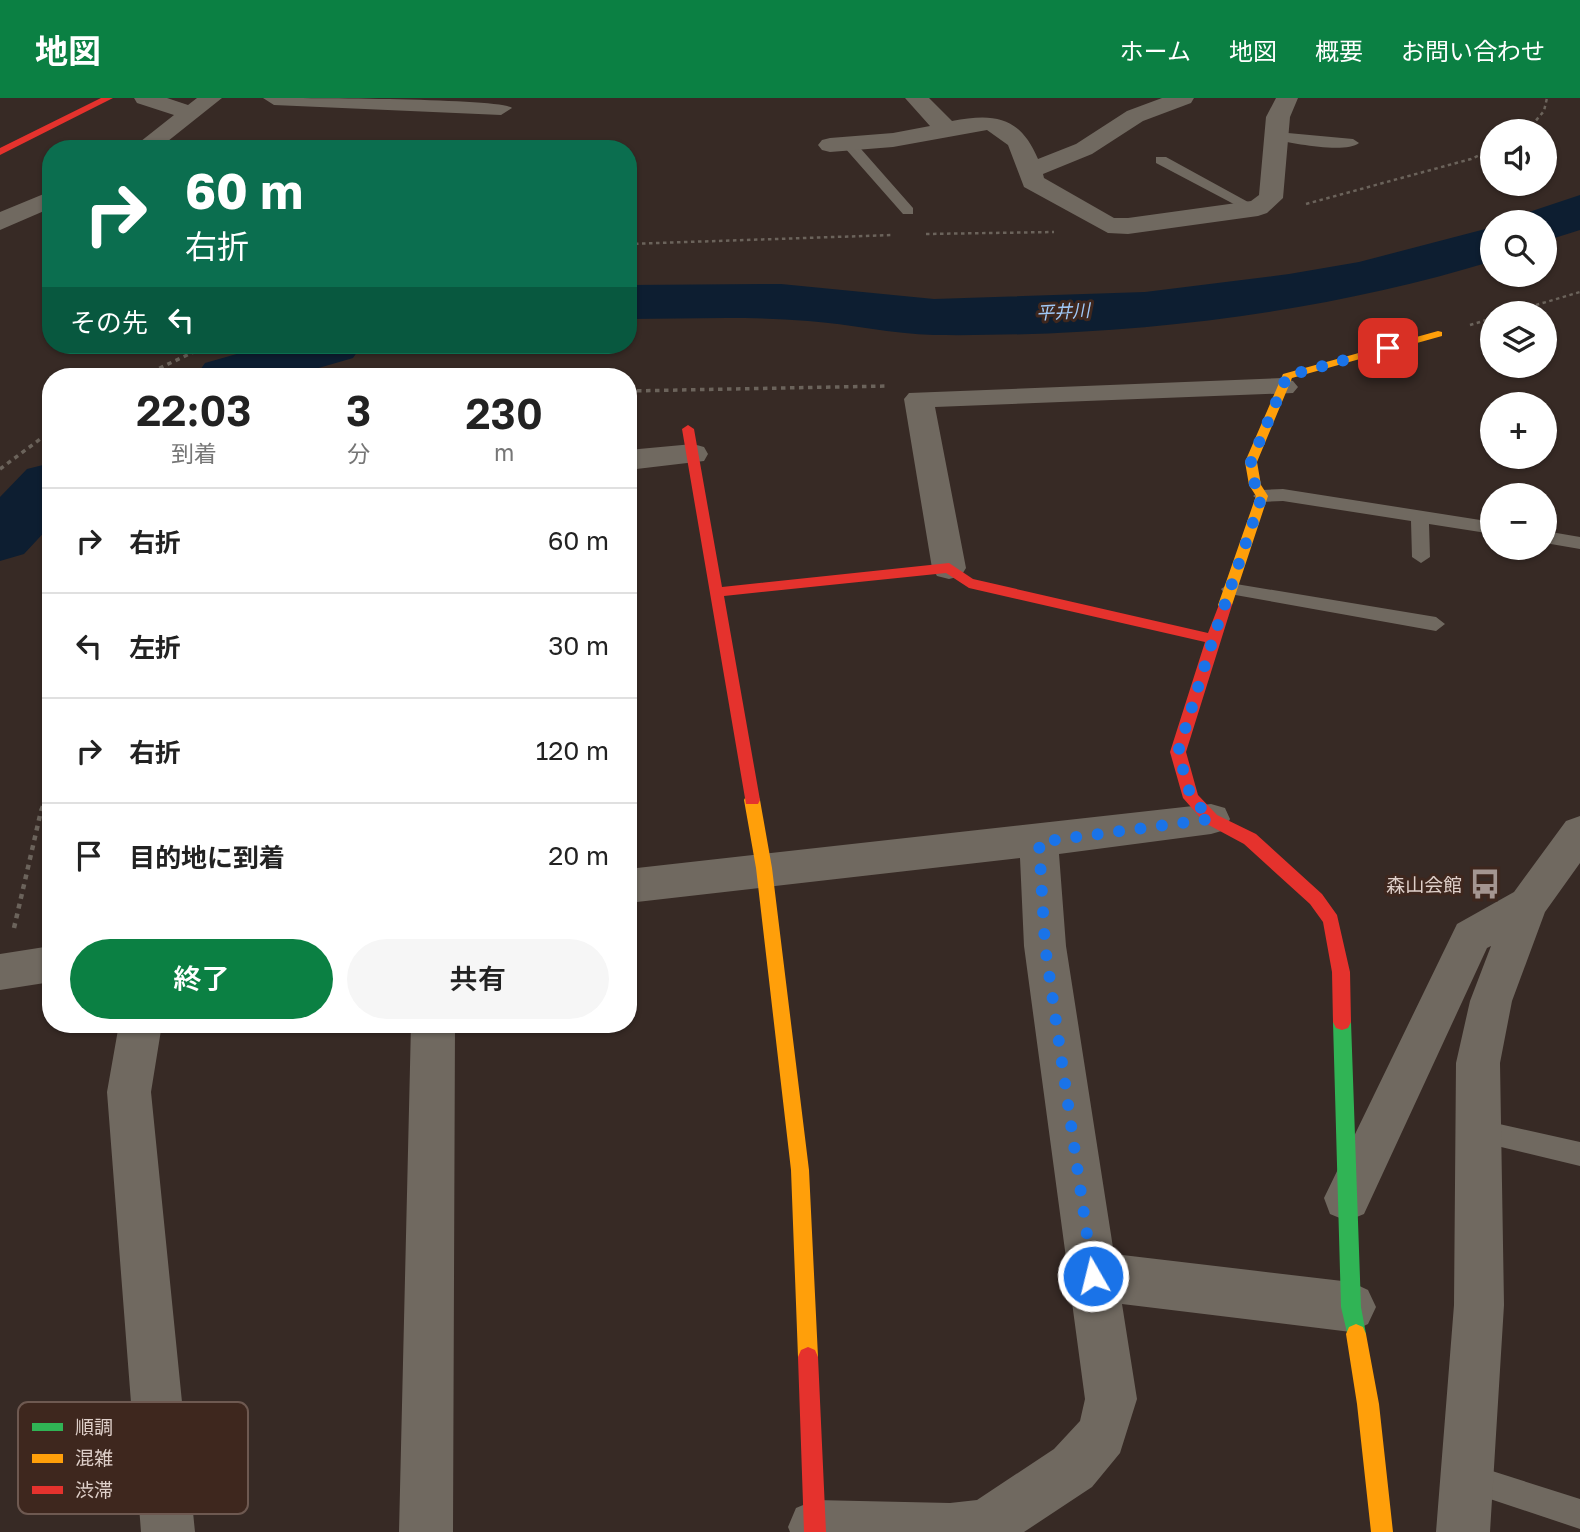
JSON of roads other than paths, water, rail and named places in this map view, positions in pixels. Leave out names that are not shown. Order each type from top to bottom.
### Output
[{"type":"street","points":[[0,152],[108,98]]},
{"type":"street","points":[[145,98],[190,113]]},
{"type":"street","points":[[155,140],[211,98]]},
{"type":"street","points":[[274,98],[501,108]]},
{"type":"street","points":[[916,98],[947,129]]},
{"type":"street","points":[[1030,171],[1084,149],[1135,116],[1183,98]]},
{"type":"street","points":[[840,145],[893,140],[984,122],[998,125],[1026,151],[1033,182],[1108,225],[1191,219],[1252,208],[1271,198],[1278,117],[1287,98]]},
{"type":"street","points":[[0,222],[42,202]]},
{"type":"street","points":[[1382,1532],[1368,1404],[1351,1307],[1341,972],[1331,920],[1296,878],[1250,839],[1211,819],[1191,797],[1178,752],[1262,496],[1255,485],[1251,462],[1287,376],[1438,334]]},
{"type":"street","points":[[949,568],[919,399],[1283,387]]},
{"type":"street","points":[[637,457],[690,441],[764,868],[800,1170],[816,1530],[950,1530],[985,1526],[1073,1468],[1102,1435],[1111,1399],[1045,946],[1039,842]]},
{"type":"street","points":[[716,592],[949,568],[969,583],[1213,639]]},
{"type":"street","points":[[637,885],[764,868],[1039,842],[1211,819]]},
{"type":"street","points":[[1463,1532],[1479,1305],[1479,1063],[1491,1001],[1528,904],[1580,832]]},
{"type":"street","points":[[1348,1198],[1472,936],[1528,904]]},
{"type":"street","points":[[5,953],[42,962]]},
{"type":"street","points":[[139,1033],[129,1092],[156,1402]]},
{"type":"street","points":[[426,1532],[433,1033]]},
{"type":"street","points":[[1093,1276],[1351,1307]]},
{"type":"street","points":[[166,1514],[168,1532]]},
{"type":"lane","points":[[1277,136],[1327,143],[1353,143]]},
{"type":"lane","points":[[840,145],[908,211]]},
{"type":"lane","points":[[1161,160],[1252,208]]},
{"type":"lane","points":[[1262,496],[1283,495],[1480,526]]},
{"type":"lane","points":[[1420,517],[1421,557]]},
{"type":"lane","points":[[1557,539],[1580,543]]},
{"type":"lane","points":[[1230,589],[1436,624]]},
{"type":"lane","points":[[1477,1131],[1580,1154]]},
{"type":"lane","points":[[1467,1478],[1580,1514]]},
{"type":"waterway","name":"平井川","points":[[1557,220],[1580,211]]},
{"type":"waterway","name":"平井川","points":[[637,302],[781,302],[934,317],[1073,314],[1217,302],[1289,292],[1428,263],[1480,247]]},
{"type":"waterway","name":"平井川","points":[[254,368],[302,354]]},
{"type":"waterway","name":"平井川","points":[[0,538],[42,494]]},
{"type":"place","name":"森山会館","points":[[1485,884]]}]
